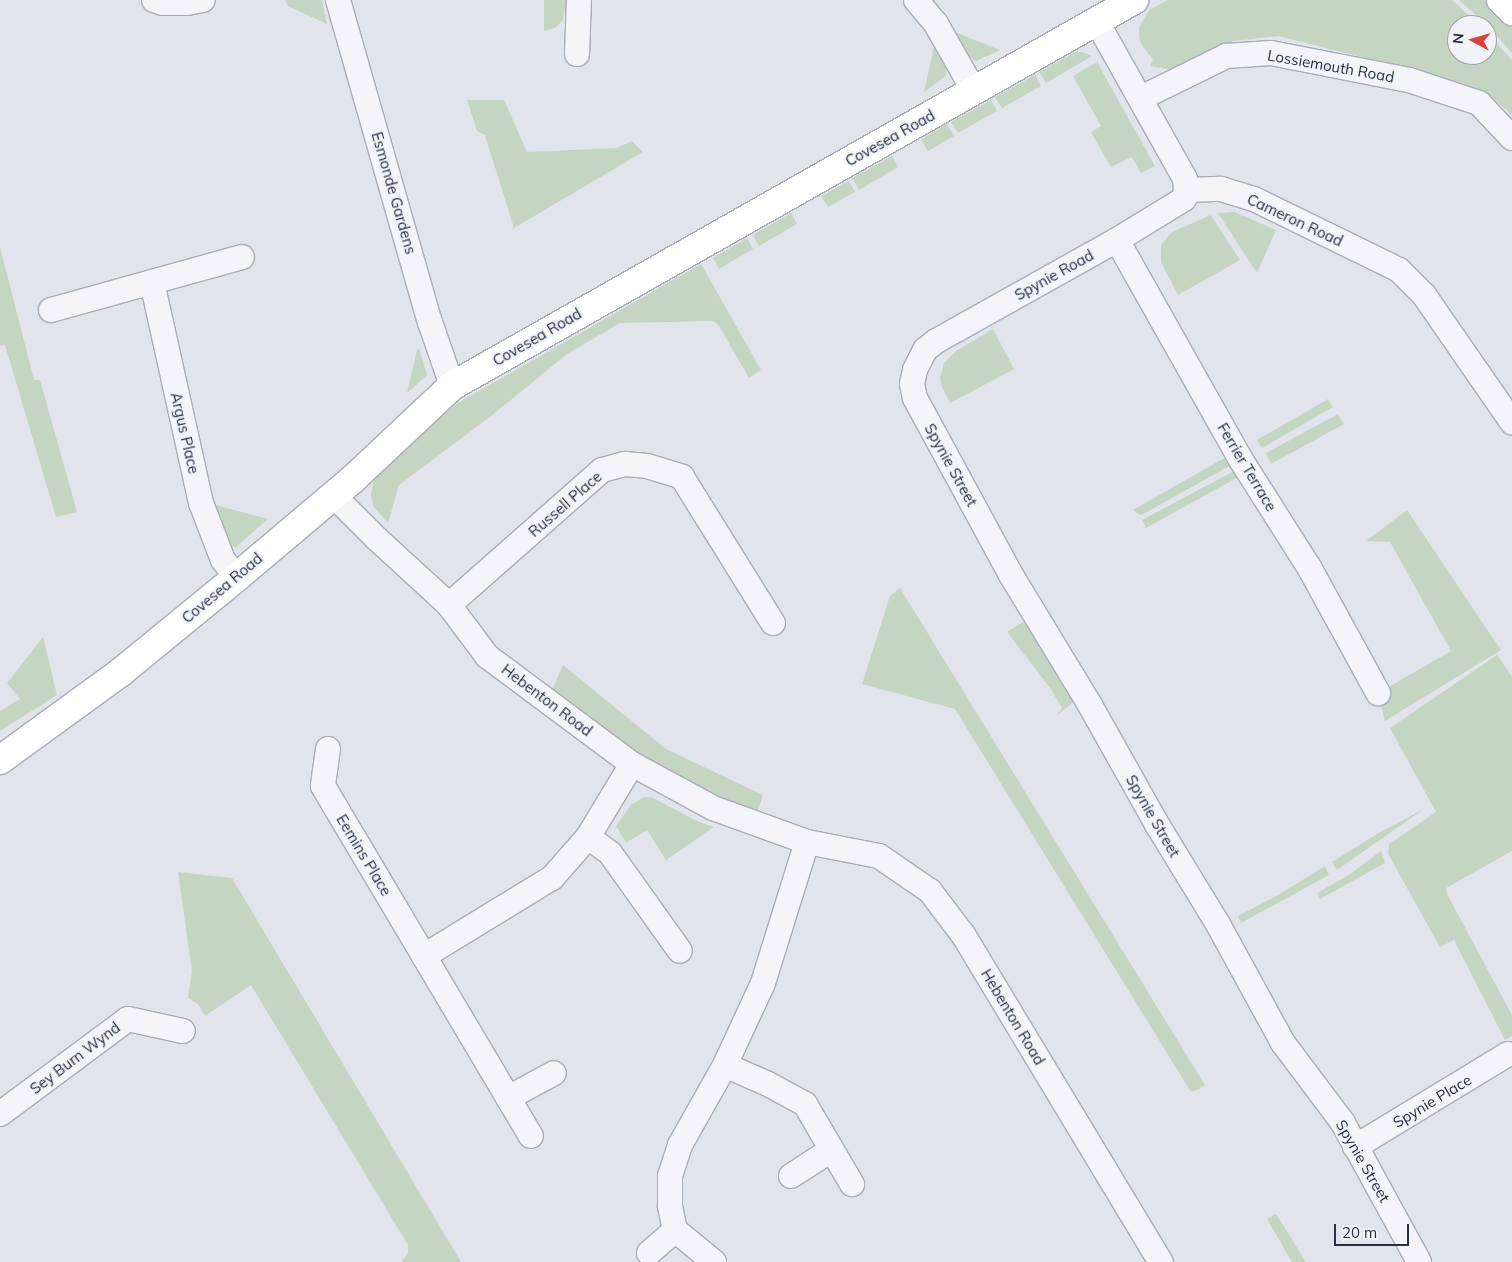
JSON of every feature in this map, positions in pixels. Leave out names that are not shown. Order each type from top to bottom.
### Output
[{"type":"street","points":[[154,0],[163,3],[187,3],[203,0]]},
{"type":"street","name":"Esmonde Gardens","points":[[338,0],[430,322],[452,386]]},
{"type":"street","points":[[577,54],[579,0]]},
{"type":"street","points":[[916,0],[936,24],[974,91]]},
{"type":"street","name":"Covesea Road","points":[[0,760],[121,672],[237,578],[333,495],[452,386],[1134,0]]},
{"type":"street","points":[[1501,0],[1512,11]]},
{"type":"street","points":[[1096,22],[1141,98],[1185,180],[1186,190]]},
{"type":"street","name":"Lossiemouth Road","points":[[1141,98],[1226,56],[1271,53],[1409,80],[1479,103],[1512,138]]},
{"type":"street","name":"Cameron Road","points":[[1186,190],[1221,189],[1254,199],[1399,270],[1424,295],[1512,422]]},
{"type":"street","name":"Spynie Road","points":[[919,360],[936,341],[1116,240],[1184,199],[1186,190]]},
{"type":"street","name":"Ferrier Terrace","points":[[1116,240],[1240,460],[1309,567],[1378,693]]},
{"type":"street","points":[[51,310],[242,257]]},
{"type":"street","name":"Argus Place","points":[[152,282],[201,503],[223,560],[237,578]]},
{"type":"street","name":"Spynie Street","points":[[919,360],[912,384],[915,398],[1011,575],[1090,705],[1162,833],[1219,926],[1283,1043],[1343,1123],[1419,1262]]},
{"type":"street","name":"Russell Place","points":[[449,605],[602,470],[625,464],[647,466],[682,477],[773,623]]},
{"type":"street","name":"Hebenton Road","points":[[333,495],[376,538],[449,605],[487,656],[632,764],[713,808],[807,842],[879,856],[930,891],[964,936],[1161,1262]]},
{"type":"street","name":"Eemins Place","points":[[328,749],[323,786],[531,1136]]},
{"type":"street","points":[[424,956],[552,878],[588,837],[632,764]]},
{"type":"street","points":[[588,837],[610,853],[680,951]]},
{"type":"street","points":[[714,1262],[675,1230],[670,1206],[670,1176],[680,1145],[725,1065],[763,983],[807,842]]},
{"type":"street","name":"Sey Burn Wynd","points":[[0,1114],[128,1019],[183,1031]]},
{"type":"street","name":"Spynie Place","points":[[1355,1147],[1508,1054]]},
{"type":"street","points":[[725,1065],[768,1084],[805,1104],[852,1184]]},
{"type":"street","points":[[508,1098],[554,1073]]},
{"type":"street","points":[[792,1176],[831,1150]]},
{"type":"street","points":[[649,1253],[675,1230]]},
{"type":"green space","points":[[285,0],[322,0],[327,24],[288,6]]},
{"type":"green space","points":[[544,0],[566,0],[563,20],[555,28],[544,31]]},
{"type":"green space","points":[[1168,0],[1452,0],[1468,15],[1447,15],[1447,65],[1497,65],[1497,44],[1512,60],[1512,115],[1495,100],[1469,86],[1438,76],[1278,36],[1234,41],[1209,50],[1177,68],[1167,69],[1150,66],[1153,59],[1143,47],[1139,38],[1139,27],[1149,10]]},
{"type":"green space","points":[[1459,0],[1484,0],[1493,8],[1512,28],[1512,53],[1497,36],[1497,15],[1476,15]]},
{"type":"green space","points":[[957,33],[1000,50],[976,61],[965,53],[952,34]]},
{"type":"green space","points":[[936,43],[947,62],[946,76],[924,92],[934,47]]},
{"type":"green space","points":[[1075,52],[1082,52],[1092,56],[1046,83],[1039,72]]},
{"type":"green space","points":[[1097,62],[1155,166],[1141,173],[1132,157],[1111,167],[1091,132],[1101,126],[1073,76]]},
{"type":"green space","points":[[1035,75],[1041,86],[1002,108],[995,97]]},
{"type":"green space","points":[[467,100],[504,100],[527,152],[616,148],[632,141],[643,152],[514,228],[485,135],[477,131]]},
{"type":"green space","points":[[991,100],[997,111],[958,133],[951,122]]},
{"type":"green space","points":[[947,124],[954,136],[928,151],[921,139]]},
{"type":"green space","points":[[892,156],[898,167],[859,190],[852,178]]},
{"type":"green space","points":[[849,181],[855,192],[828,207],[821,196]]},
{"type":"green space","points":[[1235,212],[1276,230],[1257,273],[1218,213]]},
{"type":"green space","points":[[791,213],[797,224],[759,246],[753,235]]},
{"type":"green space","points":[[1211,215],[1240,260],[1178,295],[1161,262],[1161,245],[1172,232]]},
{"type":"green space","points":[[747,238],[753,249],[719,269],[713,258]]},
{"type":"green space","points":[[0,247],[34,380],[40,380],[77,512],[56,517],[5,345],[0,346]]},
{"type":"green space","points":[[701,264],[761,370],[749,378],[719,326],[713,321],[620,323],[567,354],[491,416],[399,485],[388,523],[373,506],[371,495],[375,474],[410,441],[458,403]]},
{"type":"green space","points":[[993,329],[1014,369],[950,403],[940,378],[944,363],[956,351]]},
{"type":"green space","points":[[419,348],[427,375],[407,393],[417,350]]},
{"type":"green space","points":[[1328,399],[1333,407],[1262,448],[1257,440]]},
{"type":"green space","points":[[1338,414],[1344,424],[1271,464],[1266,453]]},
{"type":"green space","points":[[1228,456],[1233,464],[1145,513],[1140,515],[1133,510]]},
{"type":"green space","points":[[1236,470],[1240,476],[1146,528],[1142,520]]},
{"type":"green space","points":[[212,504],[268,519],[236,547],[231,546],[224,541]]},
{"type":"green space","points":[[1407,510],[1501,650],[1385,721],[1378,693],[1451,651],[1390,542],[1366,541]]},
{"type":"green space","points":[[900,588],[1205,1085],[1199,1089],[1191,1092],[955,709],[862,684],[890,596]]},
{"type":"green space","points":[[1034,615],[1083,694],[1056,716],[1062,708],[1050,688],[1007,632]]},
{"type":"green space","points":[[43,637],[57,695],[0,731],[0,711],[20,699],[7,683]]},
{"type":"green space","points":[[1497,655],[1512,677],[1512,851],[1446,888],[1447,894],[1512,1015],[1512,1036],[1505,1040],[1454,940],[1440,947],[1388,854],[1389,844],[1436,812],[1390,728]]},
{"type":"green space","points":[[563,665],[666,749],[763,795],[754,823],[713,808],[548,699]]},
{"type":"green space","points":[[644,797],[653,798],[699,822],[714,827],[666,860],[647,830],[626,843],[616,826],[631,805]]},
{"type":"green space","points":[[1424,809],[1337,870],[1332,862],[1377,834]]},
{"type":"green space","points":[[1381,851],[1385,863],[1320,899],[1317,893],[1349,875]]},
{"type":"green space","points":[[1325,866],[1329,875],[1241,923],[1238,916],[1280,894]]},
{"type":"green space","points":[[178,872],[232,878],[461,1262],[402,1262],[408,1253],[408,1245],[251,985],[205,1016],[198,1004],[188,998],[192,971]]},
{"type":"green space","points":[[1276,1214],[1306,1262],[1292,1262],[1267,1219]]}]
